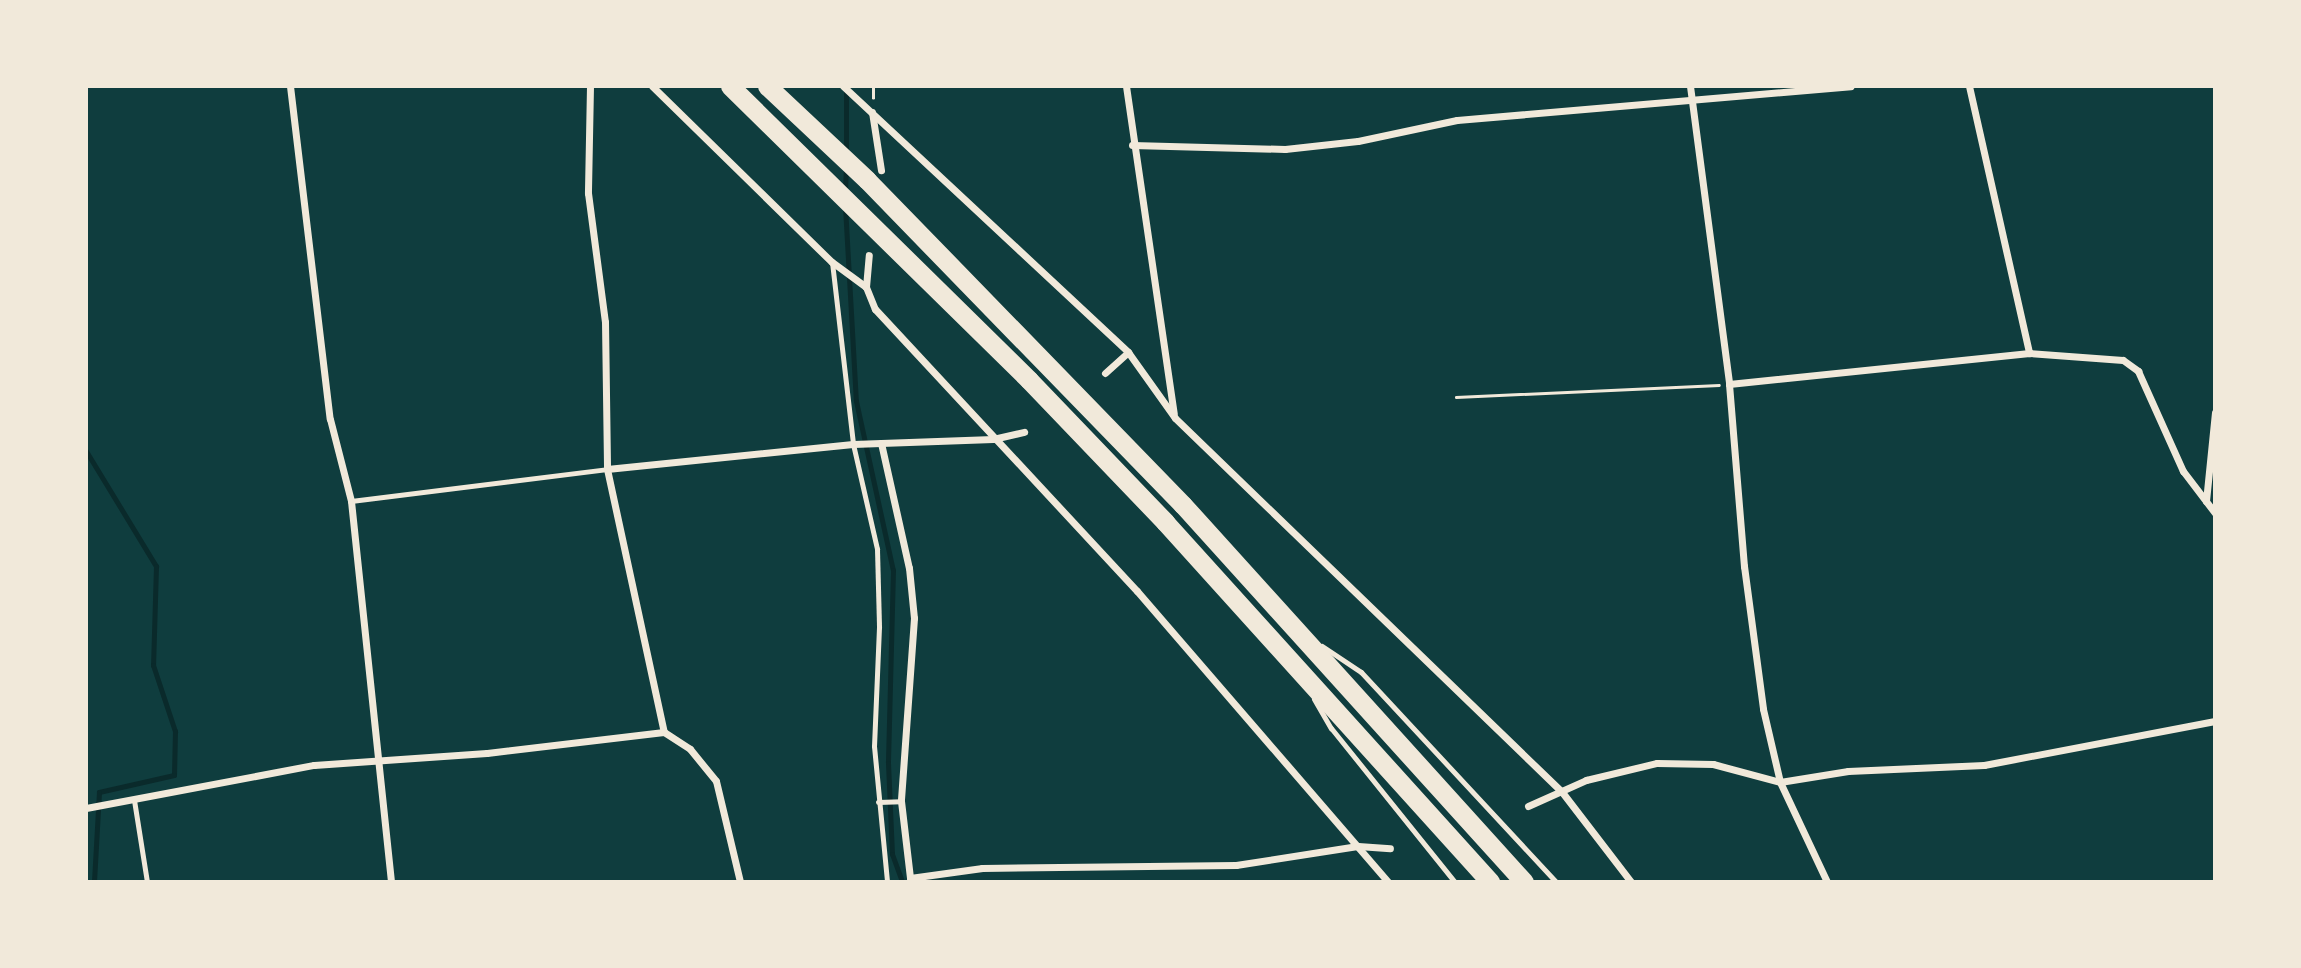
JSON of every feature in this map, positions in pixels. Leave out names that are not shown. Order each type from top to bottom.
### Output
[{"type":"highway","points":[[730,86],[827,178],[1029,380],[1293,663],[1490,882]]},
{"type":"highway","points":[[768,86],[829,144],[874,175],[1183,505],[1524,882]]},
{"type":"street","points":[[290,86],[330,419],[351,501],[375,757],[391,882]]},
{"type":"street","points":[[590,86],[587,194],[605,322],[607,469],[664,732]]},
{"type":"street","points":[[652,86],[835,264],[866,287]]},
{"type":"street","points":[[843,86],[1128,352],[1175,418],[1562,792],[1631,882]]},
{"type":"street","points":[[1126,86],[1132,145],[1175,418]]},
{"type":"street","points":[[1690,86],[1695,102],[1729,384],[1744,566],[1763,709],[1780,782],[1827,882]]},
{"type":"street","points":[[1132,145],[1285,149],[1358,141],[1457,120],[1695,102],[1851,86]]},
{"type":"street","points":[[1969,86],[2029,353]]},
{"type":"street","points":[[872,111],[874,175]]},
{"type":"street","points":[[869,255],[866,287],[875,309],[1137,591],[1388,882]]},
{"type":"street","points":[[1105,373],[1128,352]]},
{"type":"street","points":[[1729,384],[2029,353],[2123,360],[2138,371],[2183,471],[2215,513]]},
{"type":"street","points":[[2206,501],[2215,412]]},
{"type":"street","points":[[607,469],[855,444],[993,439],[1024,432]]},
{"type":"street","points":[[879,444],[909,568],[914,618],[898,802],[910,878],[982,867],[1236,865],[1358,846],[1390,848]]},
{"type":"street","points":[[1528,806],[1586,780],[1657,763],[1713,764],[1780,782],[1848,771],[1984,765],[2215,721]]},
{"type":"street","points":[[375,757],[379,763],[664,732],[690,749],[716,781],[740,882]]},
{"type":"street","points":[[86,808],[375,757]]},
{"type":"lane","points":[[835,264],[855,444],[877,549],[879,627],[874,746],[887,882]]},
{"type":"lane","points":[[351,501],[607,469]]},
{"type":"lane","points":[[1294,627],[1361,672],[1556,882]]},
{"type":"lane","points":[[1293,663],[1331,728],[1455,882]]},
{"type":"lane","points":[[134,800],[147,882]]},
{"type":"lane","points":[[881,802],[898,802]]},
{"type":"path","points":[[1455,397],[1729,384]]},
{"type":"waterway","points":[[846,87],[846,154]]},
{"type":"waterway","points":[[845,193],[846,167]]},
{"type":"waterway","points":[[845,206],[856,401],[893,570],[888,763],[892,854],[902,882]]},
{"type":"waterway","points":[[86,451],[156,566],[153,665],[175,731],[174,775],[99,792],[94,882]]}]
